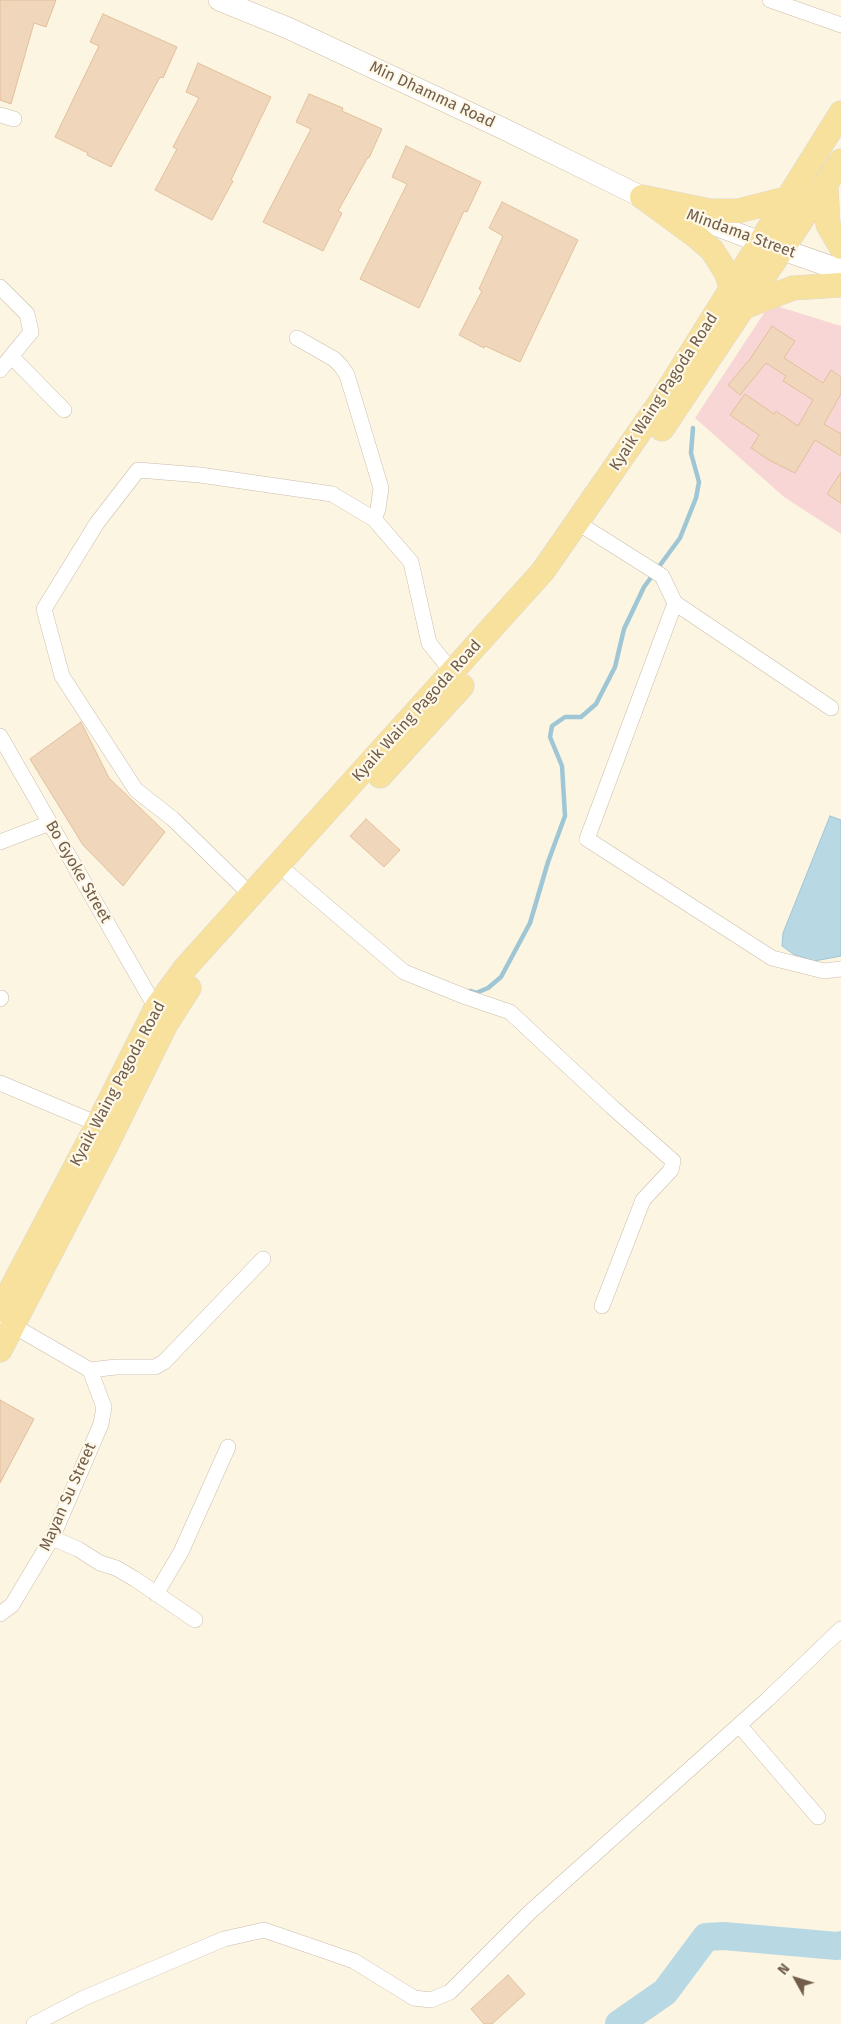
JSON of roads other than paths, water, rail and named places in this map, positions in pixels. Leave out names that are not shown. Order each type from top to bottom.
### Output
[{"type":"main road","name":"Min Dhamma Road","points":[[219,0],[288,28],[504,129],[642,197]]},
{"type":"main road","name":"Kyaik Waing Pagoda Road","points":[[106,1127],[156,1008],[186,967],[250,894],[585,527],[744,307],[771,246],[789,198],[841,113]]},
{"type":"main road","name":"Kyaik Waing Pagoda Road","points":[[0,1350],[4,1318],[106,1127],[184,993],[289,874],[430,722],[542,595],[731,288],[826,185],[841,161]]},
{"type":"main road","points":[[826,185],[828,225],[841,247]]},
{"type":"main road","points":[[642,197],[710,211],[738,211],[789,198]]},
{"type":"main road","points":[[642,197],[712,250],[726,272],[731,288]]},
{"type":"main road","name":"Mindama Street","points":[[642,197],[771,246],[841,270]]},
{"type":"main road","points":[[744,307],[793,288],[841,285]]},
{"type":"street","points":[[770,0],[841,25]]},
{"type":"street","points":[[0,287],[28,314],[31,332],[0,370]]},
{"type":"street","points":[[297,338],[334,359],[347,375],[381,488],[378,508],[374,518]]},
{"type":"street","points":[[12,357],[64,410]]},
{"type":"street","points":[[250,894],[173,819],[136,790],[62,676],[44,609],[97,523],[138,470],[200,475],[332,494],[374,518],[411,562],[428,643],[453,673]]},
{"type":"street","points":[[585,527],[662,576],[676,603],[831,708]]},
{"type":"street","points":[[676,603],[587,839],[772,958],[824,971],[841,968]]},
{"type":"street","name":"Bo Gyoke Street","points":[[0,737],[156,1008]]},
{"type":"street","points":[[0,842],[50,823]]},
{"type":"street","points":[[289,874],[404,972],[466,997],[510,1012],[612,1107],[673,1160],[671,1170],[643,1200],[602,1306]]},
{"type":"street","points":[[0,1083],[106,1127]]},
{"type":"street","points":[[4,1318],[90,1370],[155,1366],[164,1362],[264,1259]]},
{"type":"street","name":"Mayan Su Street","points":[[0,1614],[12,1605],[52,1538],[101,1424],[104,1407],[90,1370]]},
{"type":"street","points":[[156,1594],[181,1552],[228,1447]]},
{"type":"street","points":[[52,1538],[78,1549],[100,1563],[116,1568],[194,1620]]},
{"type":"street","points":[[34,2024],[84,1998],[224,1939],[264,1930],[354,1961],[414,1998],[431,2000],[450,1992],[530,1912],[739,1725],[841,1630]]},
{"type":"street","points":[[739,1725],[818,1817]]},
{"type":"water","points":[[830,816],[841,820],[841,956],[814,961],[793,954],[782,946],[783,933]]},
{"type":"waterway","points":[[470,991],[476,993],[488,988],[501,977],[530,923],[548,862],[565,816],[562,766],[550,737],[552,726],[565,717],[581,717],[596,704],[615,667],[624,629],[644,587],[680,538],[696,498],[699,482],[691,453],[693,428]]},
{"type":"waterway","points":[[619,2024],[665,1992],[706,1937],[724,1936],[841,1945]]}]
